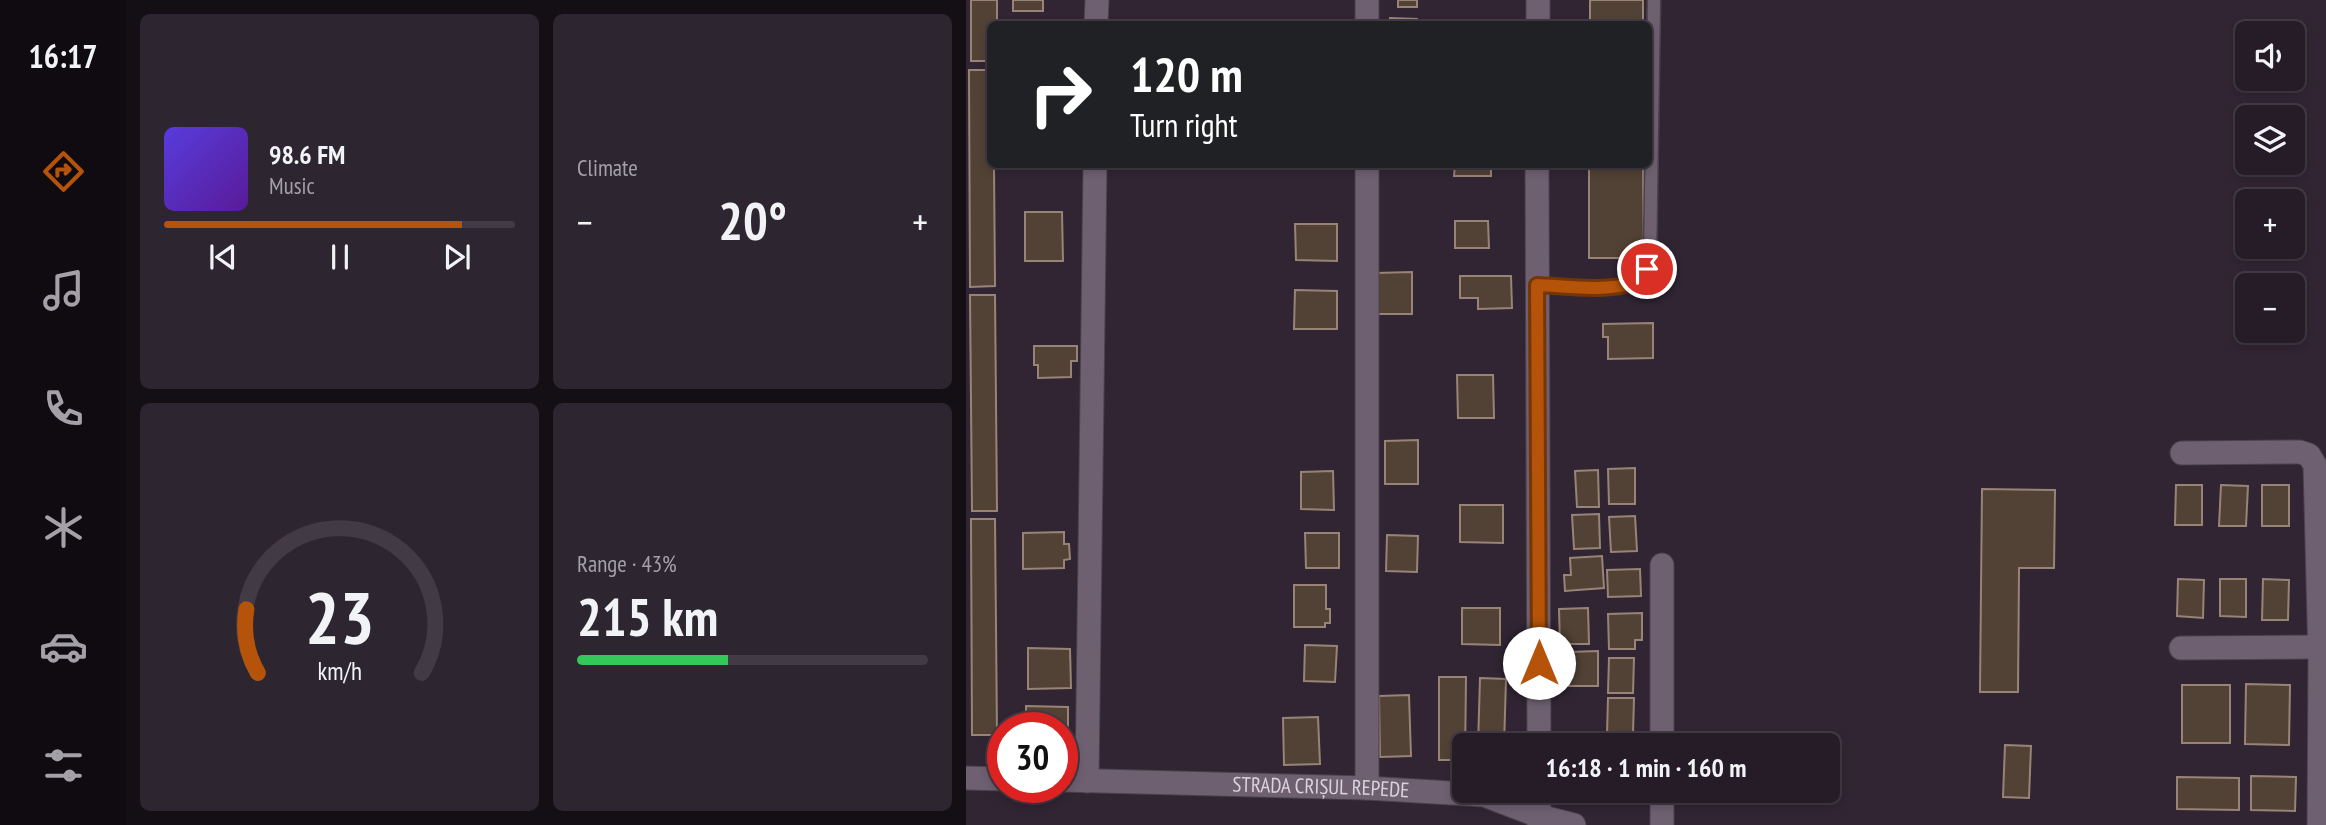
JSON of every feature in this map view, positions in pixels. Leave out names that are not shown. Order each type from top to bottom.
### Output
[{"type":"street","points":[[1096,21],[1097,0]]},
{"type":"street","points":[[1367,0],[1367,21]]},
{"type":"street","points":[[1538,0],[1538,21]]},
{"type":"street","points":[[1087,781],[1095,168]]},
{"type":"street","points":[[1367,168],[1367,788]]},
{"type":"street","points":[[1537,168],[1539,733]]},
{"type":"street","points":[[2182,453],[2300,452],[2309,455],[2315,464],[2320,648],[2319,825]]},
{"type":"street","points":[[1662,565],[1662,733]]},
{"type":"street","points":[[2182,648],[2320,648]]},
{"type":"street","points":[[966,778],[987,779]]},
{"type":"street","name":"STRADA CRIȘUL REPEDE","points":[[1078,781],[1367,788],[1485,795],[1539,820],[1574,825]]},
{"type":"street","points":[[1662,803],[1662,825]]},
{"type":"lane","points":[[1652,130],[1654,0]]},
{"type":"lane","points":[[1537,285],[1613,287],[1628,284],[1640,277],[1650,260],[1651,168]]},
{"type":"building","points":[[971,0],[997,0],[997,21],[987,21],[987,61],[971,61]]},
{"type":"building","points":[[1013,0],[1043,0],[1043,11],[1013,11]]},
{"type":"building","points":[[1398,0],[1417,0],[1417,7],[1398,7]]},
{"type":"building","points":[[1590,0],[1643,0],[1643,21],[1590,21]]},
{"type":"building","points":[[1390,18],[1417,19],[1417,21],[1390,21]]},
{"type":"building","points":[[969,70],[987,70],[987,168],[994,168],[995,286],[970,287]]},
{"type":"building","points":[[1455,168],[1491,168],[1491,176],[1454,176]]},
{"type":"building","points":[[1589,168],[1643,168],[1644,258],[1589,258]]},
{"type":"building","points":[[1025,212],[1062,212],[1063,261],[1025,261]]},
{"type":"building","points":[[1455,221],[1488,221],[1489,248],[1455,248]]},
{"type":"building","points":[[1295,224],[1337,224],[1337,261],[1296,260]]},
{"type":"building","points":[[1412,272],[1412,314],[1376,314],[1375,273]]},
{"type":"building","points":[[1460,276],[1511,276],[1512,308],[1478,309],[1478,298],[1460,298]]},
{"type":"building","points":[[1295,290],[1337,291],[1337,329],[1294,329]]},
{"type":"building","points":[[970,295],[995,295],[997,511],[972,511]]},
{"type":"building","points":[[1653,323],[1653,358],[1608,359],[1608,337],[1603,337],[1603,324]]},
{"type":"building","points":[[1034,346],[1077,346],[1077,361],[1071,361],[1071,377],[1038,378],[1038,365],[1034,365]]},
{"type":"building","points":[[1457,375],[1493,375],[1494,418],[1458,418]]},
{"type":"building","points":[[1418,440],[1418,484],[1385,484],[1385,441]]},
{"type":"building","points":[[1635,468],[1635,504],[1609,504],[1608,469]]},
{"type":"building","points":[[1598,470],[1599,507],[1577,507],[1575,471]]},
{"type":"building","points":[[1333,471],[1334,510],[1301,509],[1301,472]]},
{"type":"building","points":[[2176,485],[2202,485],[2202,525],[2175,525]]},
{"type":"building","points":[[2221,485],[2248,486],[2246,526],[2219,526]]},
{"type":"building","points":[[2262,485],[2289,485],[2289,526],[2262,526]]},
{"type":"building","points":[[1982,489],[2055,490],[2054,568],[2019,568],[2018,692],[1980,692]]},
{"type":"building","points":[[1460,505],[1503,505],[1503,543],[1460,542]]},
{"type":"building","points":[[1599,514],[1600,548],[1574,549],[1572,515]]},
{"type":"building","points":[[1635,516],[1637,551],[1611,552],[1609,517]]},
{"type":"building","points":[[971,519],[995,519],[997,712],[987,712],[987,735],[972,735]]},
{"type":"building","points":[[1064,532],[1064,544],[1069,544],[1070,559],[1064,560],[1064,568],[1023,569],[1023,533]]},
{"type":"building","points":[[1305,533],[1339,533],[1339,568],[1306,568]]},
{"type":"building","points":[[1387,535],[1418,536],[1417,572],[1386,571]]},
{"type":"building","points":[[1602,556],[1604,588],[1565,591],[1564,575],[1571,575],[1570,558]]},
{"type":"building","points":[[1640,569],[1641,596],[1608,597],[1607,570]]},
{"type":"building","points":[[2178,579],[2204,580],[2203,618],[2177,616]]},
{"type":"building","points":[[2220,579],[2246,579],[2246,617],[2220,616]]},
{"type":"building","points":[[2263,579],[2289,580],[2288,620],[2262,620]]},
{"type":"building","points":[[1294,585],[1326,585],[1326,609],[1330,609],[1330,623],[1325,623],[1325,627],[1294,627]]},
{"type":"building","points":[[1462,608],[1500,608],[1500,645],[1462,644]]},
{"type":"building","points":[[1588,608],[1589,644],[1560,644],[1559,609]]},
{"type":"building","points":[[1642,613],[1642,640],[1635,640],[1635,649],[1609,649],[1608,614]]},
{"type":"building","points":[[1305,645],[1337,646],[1335,682],[1304,681]]},
{"type":"building","points":[[1028,648],[1070,649],[1071,688],[1028,689]]},
{"type":"building","points":[[1598,651],[1598,686],[1569,686],[1569,652]]},
{"type":"building","points":[[1609,658],[1634,658],[1633,693],[1608,693]]},
{"type":"building","points":[[1439,677],[1466,677],[1465,733],[1452,733],[1452,760],[1439,760]]},
{"type":"building","points":[[1480,678],[1506,679],[1504,733],[1478,733]]},
{"type":"building","points":[[2246,684],[2290,685],[2289,745],[2245,744]]},
{"type":"building","points":[[2182,685],[2230,685],[2230,743],[2182,743]]},
{"type":"building","points":[[1409,695],[1411,756],[1380,757],[1379,696]]},
{"type":"building","points":[[1608,698],[1634,698],[1633,733],[1607,733]]},
{"type":"building","points":[[1026,706],[1068,707],[1068,712],[1026,712]]},
{"type":"building","points":[[1318,717],[1320,764],[1284,765],[1283,718]]},
{"type":"building","points":[[2005,745],[2031,746],[2029,798],[2003,797]]},
{"type":"building","points":[[2251,776],[2296,777],[2295,811],[2251,810]]},
{"type":"building","points":[[2177,777],[2239,778],[2239,810],[2177,809]]},
{"type":"route","points":[[1539,663],[1537,285],[1613,287],[1628,284],[1647,269]]}]
